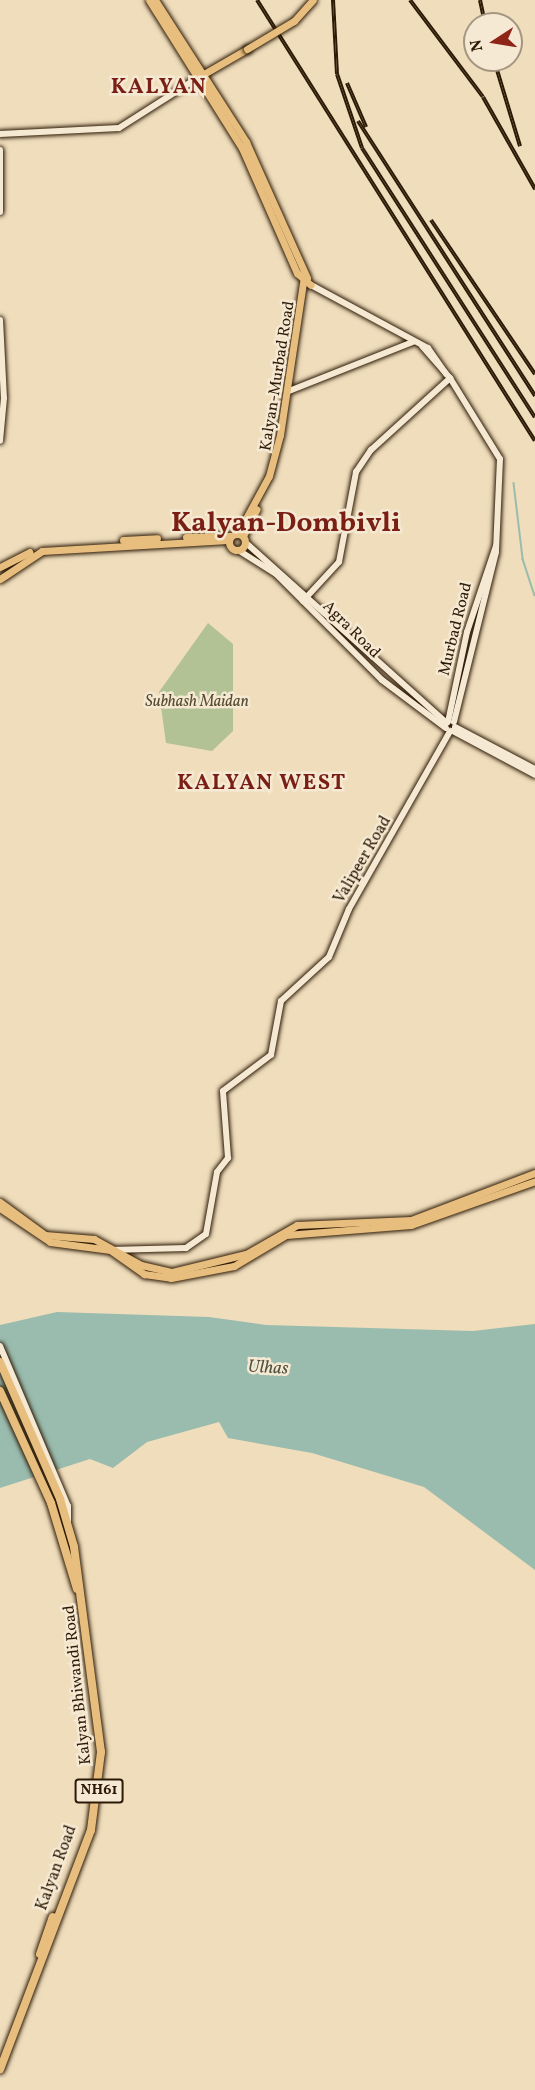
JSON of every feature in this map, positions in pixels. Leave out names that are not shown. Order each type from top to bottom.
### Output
[{"type":"highway","name":"NH61","points":[[0,1362],[62,1498]]},
{"type":"highway","name":"Kalyan Road","points":[[0,1391],[51,1503],[77,1587],[94,1728],[94,1795],[87,1827],[0,2059]]},
{"type":"highway","name":"Kalyan Bhiwandi Road","points":[[0,2069],[75,1874],[99,1795],[101,1752],[93,1671],[62,1498]]},
{"type":"main road","name":"Kalyan-Murbad Road","points":[[149,0],[196,79],[250,162],[307,279],[300,310],[291,390],[280,445],[269,476],[237,538],[238,550]]},
{"type":"main road","points":[[155,0],[208,71],[261,171],[307,279]]},
{"type":"main road","points":[[196,79],[294,21],[313,0]]},
{"type":"main road","points":[[237,538],[238,550]]},
{"type":"main road","points":[[0,567],[51,545],[237,538]]},
{"type":"main road","points":[[1,577],[42,551],[237,538]]},
{"type":"main road","points":[[451,1211],[535,1173]]},
{"type":"main road","points":[[0,1202],[45,1235],[112,1248],[141,1265],[172,1272],[246,1254],[297,1225],[411,1220],[440,1215],[535,1180]]},
{"type":"main road","points":[[0,1208],[50,1242],[112,1248]]},
{"type":"street","points":[[0,134],[119,128],[196,79]]},
{"type":"street","points":[[0,150],[0,212]]},
{"type":"street","name":"Murbad Road","points":[[307,279],[422,346],[448,376],[500,459],[496,545],[450,727]]},
{"type":"street","points":[[0,320],[4,398],[0,441]]},
{"type":"street","points":[[291,390],[413,342]]},
{"type":"street","points":[[305,599],[339,562],[356,472],[371,450],[448,376]]},
{"type":"street","points":[[0,391],[0,407]]},
{"type":"street","name":"Agra Road","points":[[237,538],[450,727],[535,775]]},
{"type":"street","name":"Agra Road","points":[[238,550],[263,561]]},
{"type":"street","name":"Agra Road","points":[[450,727],[535,770]]},
{"type":"street","name":"Valipeer Road","points":[[112,1248],[186,1248],[199,1239],[212,1224],[217,1172],[228,1158],[224,1091],[271,1055],[281,1001],[329,957],[350,909],[443,747],[450,727]]},
{"type":"street","points":[[0,1346],[62,1498],[68,1506],[68,1524]]},
{"type":"green space","name":"Subhash Maidan","points":[[208,623],[233,644],[233,731],[212,751],[166,743],[159,692]]},
{"type":"water","name":"Ulhas","points":[[57,1312],[209,1317],[266,1325],[473,1331],[535,1324],[535,1570],[424,1487],[312,1453],[228,1438],[219,1422],[147,1442],[113,1468],[90,1459],[0,1488],[0,1325]]},
{"type":"waterway","points":[[514,483],[523,559],[535,595]]},
{"type":"railway","points":[[257,0],[535,441]]},
{"type":"railway","points":[[333,0],[337,74],[362,148],[535,417]]},
{"type":"railway","points":[[410,0],[483,97],[535,189]]},
{"type":"railway","points":[[480,0],[482,12]]},
{"type":"railway","points":[[498,72],[520,146]]},
{"type":"railway","points":[[347,83],[366,127]]},
{"type":"railway","points":[[358,121],[535,396]]},
{"type":"railway","points":[[431,220],[535,374]]},
{"type":"district","name":"KALYAN","points":[[159,88]]},
{"type":"district","name":"Kalyan-Dombivli","points":[[286,524]]},
{"type":"district","name":"KALYAN WEST","points":[[262,784]]}]
